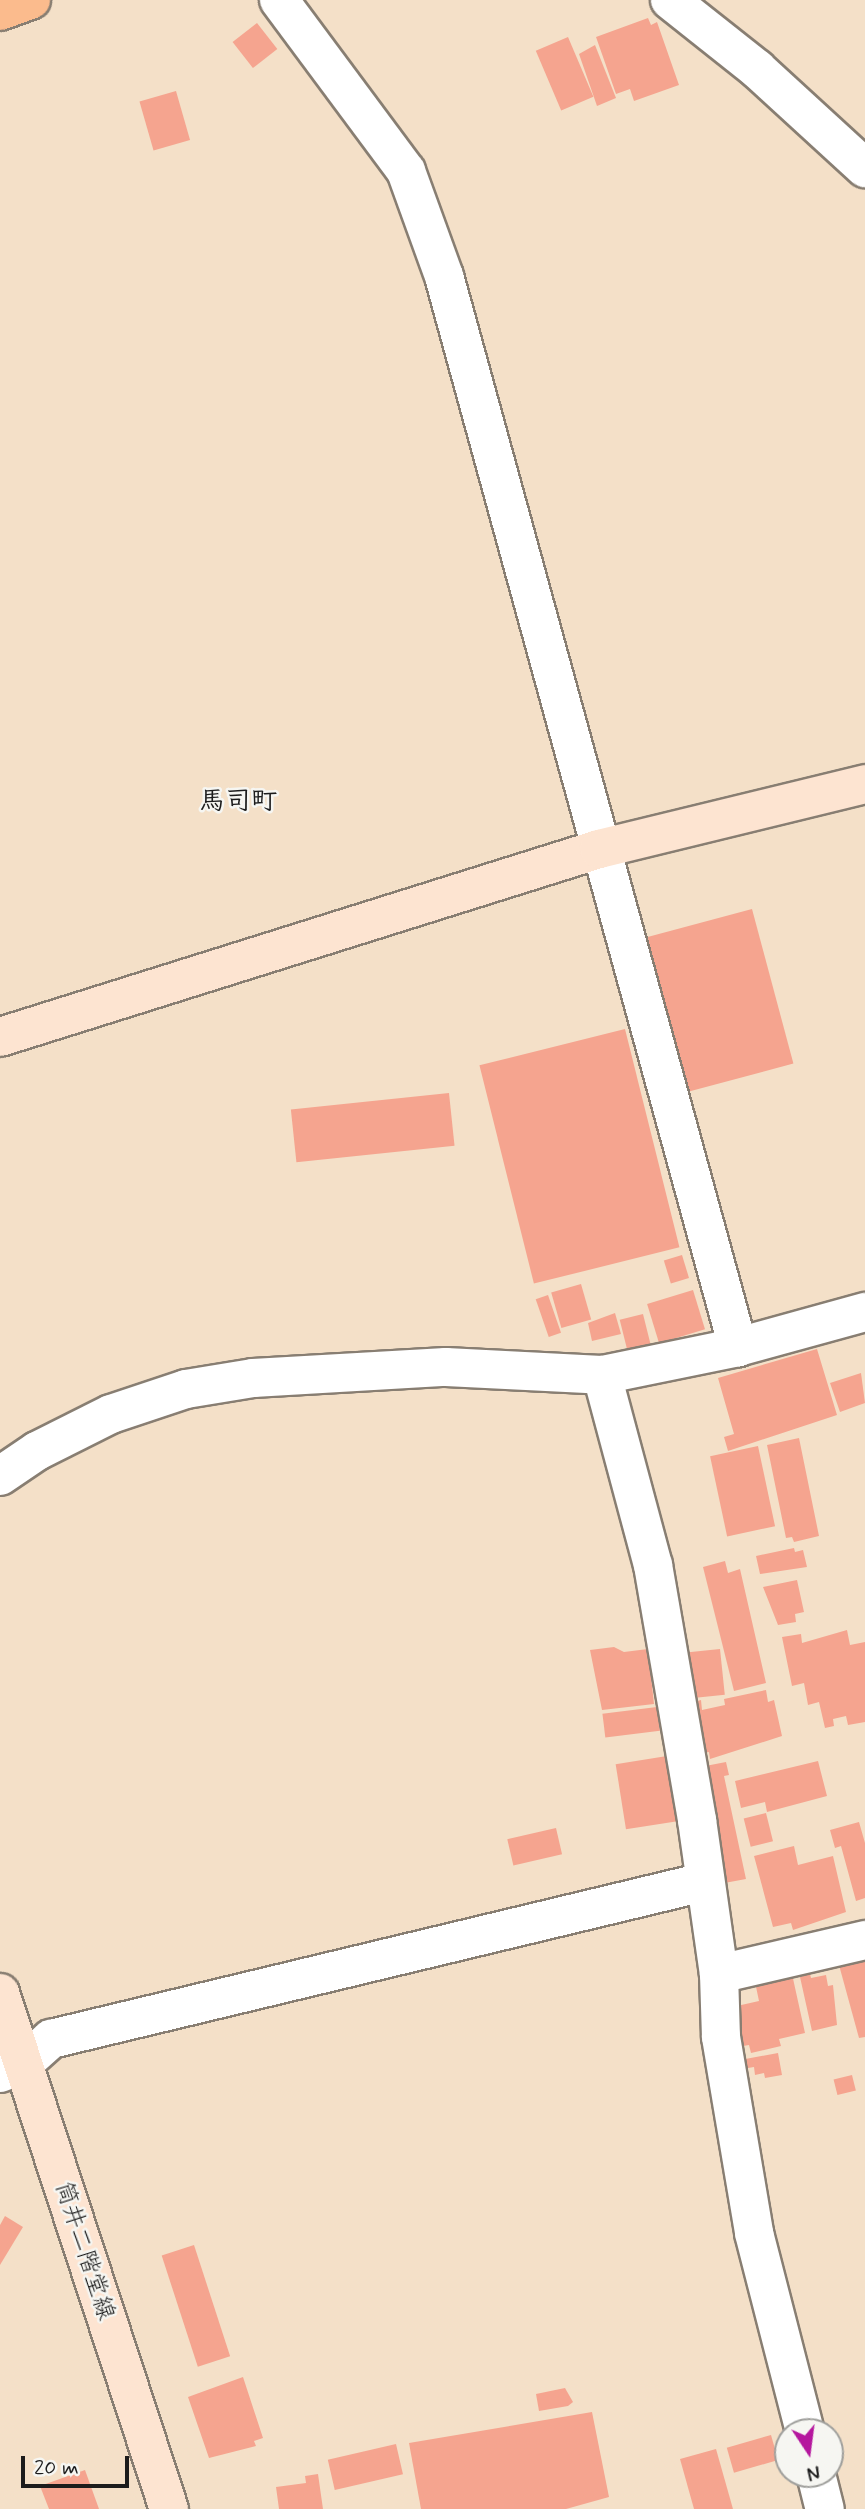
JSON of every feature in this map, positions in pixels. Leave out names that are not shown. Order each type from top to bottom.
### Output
[{"type":"highway","points":[[0,11],[31,0]]},
{"type":"street","points":[[279,0],[406,171],[444,276],[599,849],[738,1347]]},
{"type":"street","points":[[670,0],[757,69],[865,168]]},
{"type":"street","points":[[0,1037],[599,849],[865,784]]},
{"type":"street","points":[[0,1476],[37,1451],[111,1414],[200,1387],[253,1378],[446,1367],[602,1375],[738,1347],[865,1312]]},
{"type":"street","points":[[602,1375],[653,1565],[719,1974],[722,2037],[754,2233],[801,2418]]},
{"type":"street","points":[[11,2068],[51,2039],[704,1882]]},
{"type":"street","points":[[719,1974],[865,1940]]},
{"type":"street","name":"筒井二階堂線","points":[[0,1993],[11,2068],[169,2509]]},
{"type":"street","points":[[820,2488],[825,2509]]},
{"type":"building","points":[[648,18],[651,25],[657,22],[679,85],[634,101],[630,89],[616,94],[596,37]]},
{"type":"building","points":[[257,23],[277,49],[253,68],[233,42]]},
{"type":"building","points":[[568,37],[593,97],[561,111],[536,51]]},
{"type":"building","points":[[595,45],[616,98],[597,106],[579,54]]},
{"type":"building","points":[[176,91],[190,140],[154,150],[139,101]]},
{"type":"building","points":[[752,909],[793,1064],[687,1092],[646,937]]},
{"type":"building","points":[[625,1029],[679,1247],[534,1284],[479,1065]]},
{"type":"building","points":[[449,1093],[455,1146],[296,1162],[291,1110]]},
{"type":"building","points":[[682,1255],[689,1278],[671,1284],[664,1261]]},
{"type":"building","points":[[581,1284],[591,1320],[561,1328],[551,1293]]},
{"type":"building","points":[[693,1290],[705,1329],[659,1343],[647,1304]]},
{"type":"building","points":[[548,1295],[561,1333],[549,1337],[536,1299]]},
{"type":"building","points":[[615,1313],[621,1334],[592,1341],[588,1323]]},
{"type":"building","points":[[643,1314],[651,1345],[627,1351],[620,1320]]},
{"type":"building","points":[[817,1349],[837,1415],[728,1451],[724,1437],[734,1434],[718,1378]]},
{"type":"building","points":[[861,1373],[865,1403],[840,1412],[830,1383]]},
{"type":"building","points":[[799,1438],[819,1536],[794,1542],[792,1537],[786,1538],[767,1445]]},
{"type":"building","points":[[758,1446],[775,1526],[727,1536],[710,1456]]},
{"type":"building","points":[[794,1548],[795,1552],[803,1550],[807,1567],[760,1574],[756,1556]]},
{"type":"building","points":[[725,1561],[728,1573],[740,1569],[766,1683],[734,1691],[703,1567]]},
{"type":"building","points":[[797,1580],[804,1612],[795,1614],[796,1622],[778,1625],[763,1587]]},
{"type":"building","points":[[847,1630],[850,1645],[865,1642],[865,1722],[848,1725],[846,1716],[833,1719],[834,1726],[825,1728],[819,1702],[808,1705],[804,1683],[792,1686],[782,1637],[801,1634],[802,1643]]},
{"type":"building","points":[[614,1647],[624,1652],[648,1649],[654,1704],[602,1710],[590,1650]]},
{"type":"building","points":[[720,1649],[725,1695],[686,1699],[681,1653]]},
{"type":"building","points":[[766,1690],[768,1702],[774,1700],[782,1736],[710,1759],[709,1752],[694,1755],[683,1705],[701,1700],[702,1710],[725,1705],[724,1699]]},
{"type":"building","points":[[657,1707],[660,1731],[605,1738],[602,1714]]},
{"type":"building","points":[[667,1756],[677,1821],[626,1829],[616,1764]]},
{"type":"building","points":[[818,1761],[827,1796],[767,1812],[765,1802],[741,1808],[735,1781]]},
{"type":"building","points":[[726,1762],[729,1775],[724,1776],[746,1879],[719,1884],[695,1768]]},
{"type":"building","points":[[766,1813],[773,1841],[751,1847],[744,1819]]},
{"type":"building","points":[[859,1822],[865,1843],[865,1898],[856,1901],[841,1846],[835,1848],[830,1830]]},
{"type":"building","points":[[556,1828],[562,1854],[513,1866],[507,1839]]},
{"type":"building","points":[[794,1846],[798,1865],[833,1856],[846,1912],[793,1930],[791,1923],[773,1927],[754,1856]]},
{"type":"building","points":[[865,1950],[865,2037],[859,2038],[839,1965]]},
{"type":"building","points":[[792,1974],[805,2033],[779,2039],[781,2046],[751,2053],[749,2045],[737,2047],[728,2008],[759,2001],[755,1982]]},
{"type":"building","points":[[810,1974],[811,1978],[826,1975],[828,1986],[833,1985],[837,2025],[812,2031],[800,1977]]},
{"type":"building","points":[[778,2053],[782,2075],[765,2078],[764,2073],[755,2075],[754,2067],[742,2069],[740,2060]]},
{"type":"building","points":[[852,2075],[856,2091],[837,2095],[834,2080]]},
{"type":"building","points":[[5,2216],[23,2227],[0,2265],[0,2225]]},
{"type":"building","points":[[194,2245],[230,2356],[198,2367],[162,2256]]},
{"type":"building","points":[[243,2377],[263,2438],[254,2441],[256,2446],[209,2458],[188,2397]]},
{"type":"building","points":[[565,2388],[573,2402],[568,2406],[539,2411],[536,2394]]},
{"type":"building","points":[[592,2412],[609,2497],[566,2509],[421,2509],[409,2443]]},
{"type":"building","points":[[771,2435],[774,2461],[734,2473],[727,2448]]},
{"type":"building","points":[[396,2444],[403,2474],[335,2490],[328,2460]]},
{"type":"building","points":[[716,2449],[733,2509],[694,2509],[680,2459]]},
{"type":"building","points":[[85,2470],[99,2509],[49,2509],[40,2486]]},
{"type":"building","points":[[318,2474],[323,2509],[279,2509],[276,2487],[306,2483],[305,2476]]},
{"type":"district","name":"馬司町","points":[[238,803]]}]
